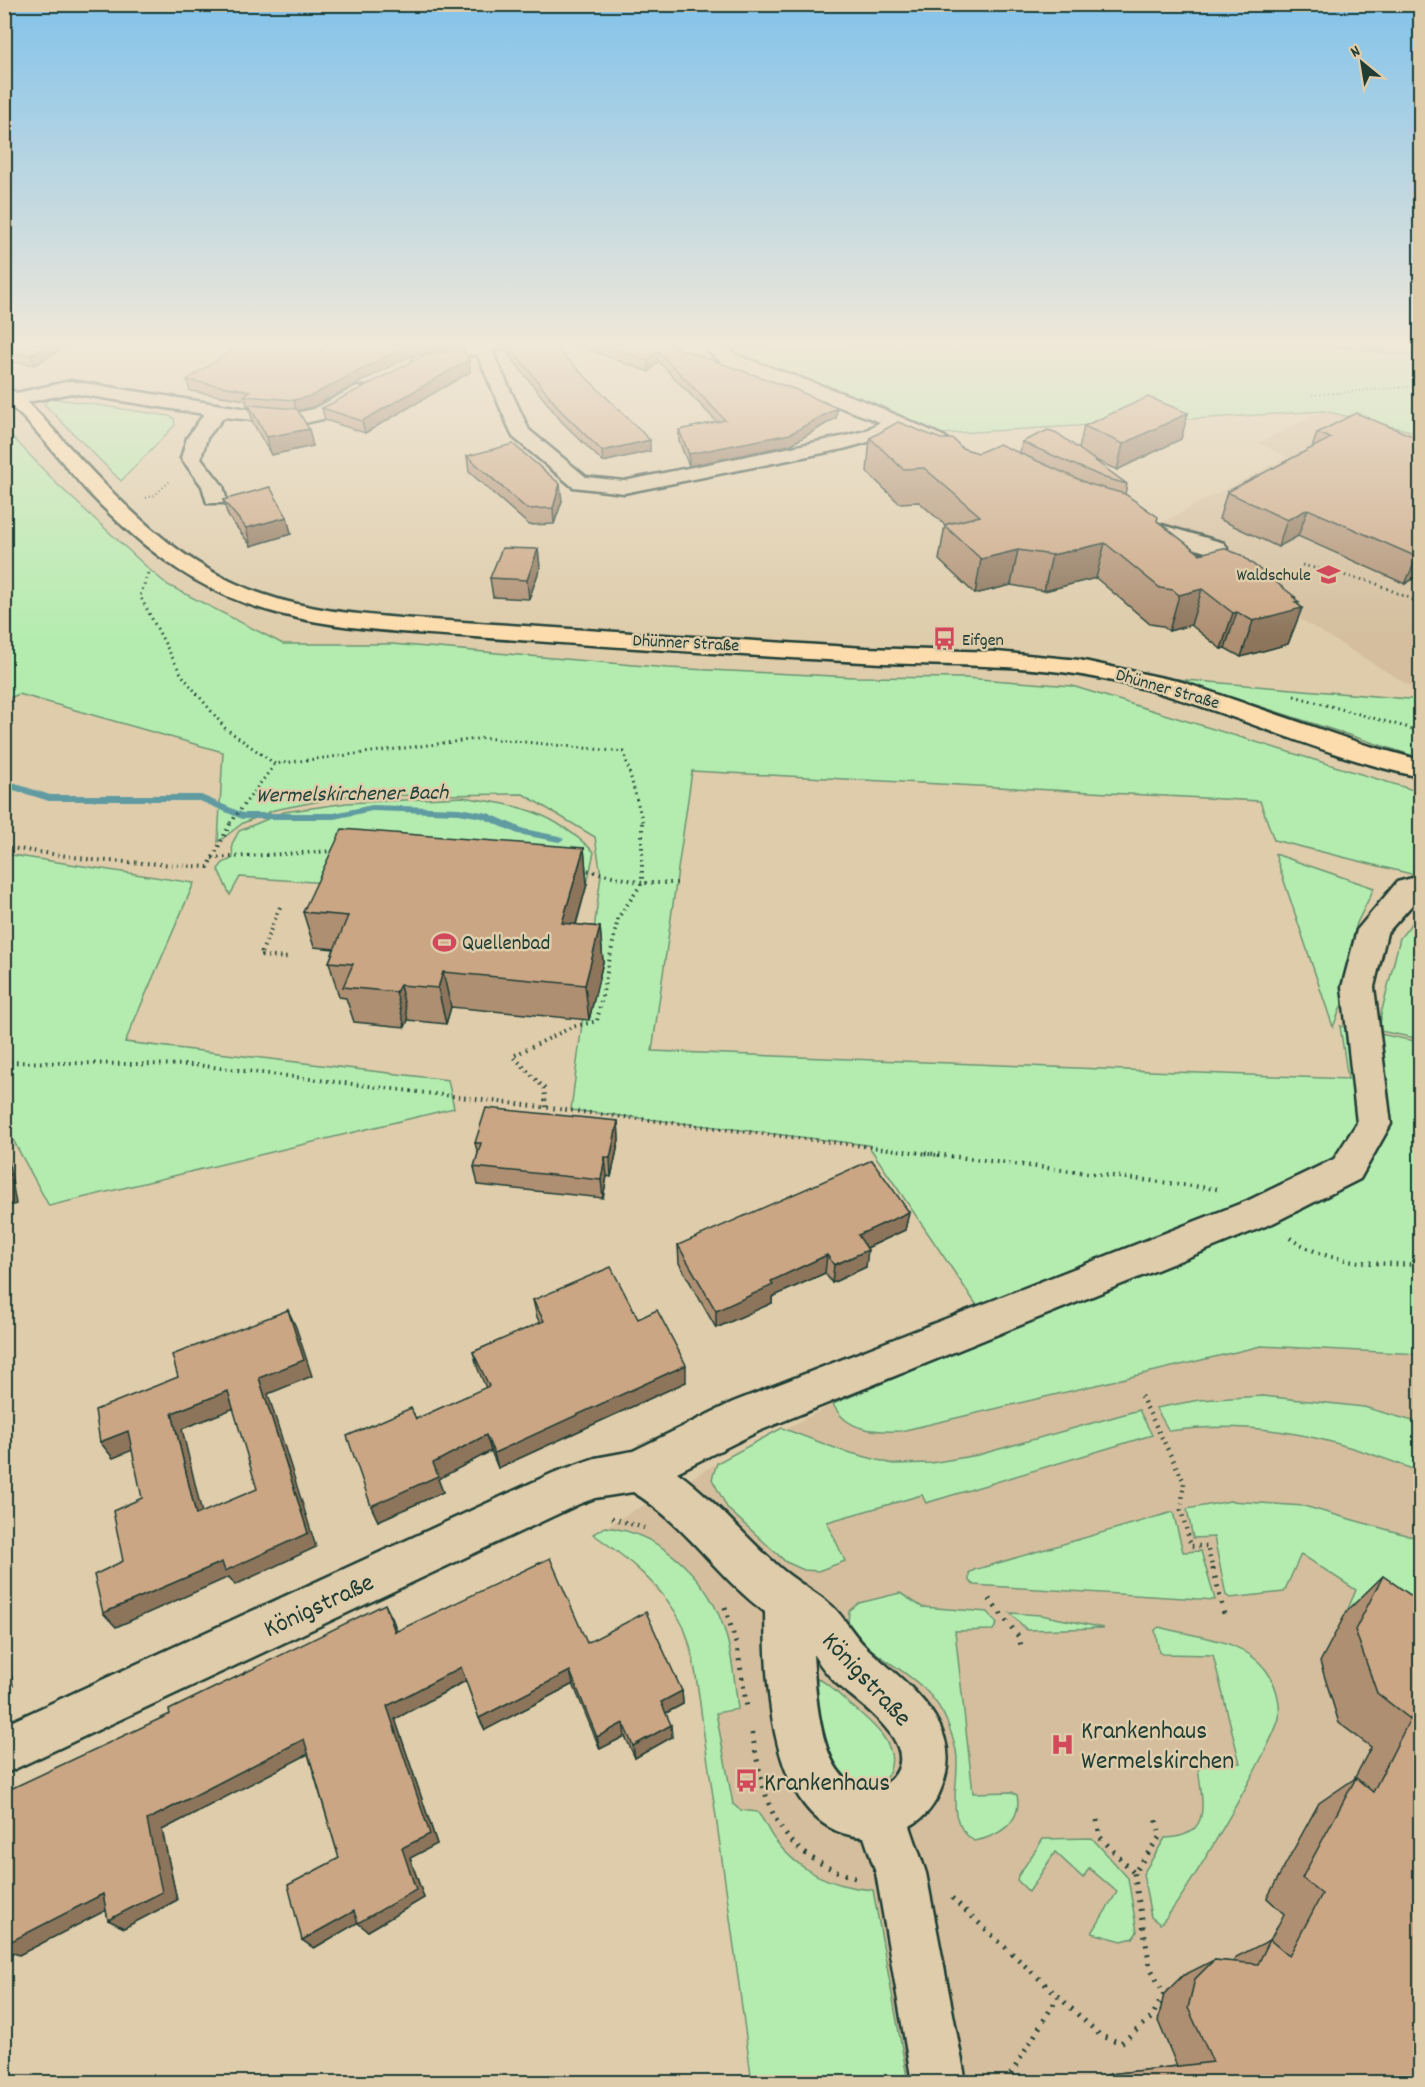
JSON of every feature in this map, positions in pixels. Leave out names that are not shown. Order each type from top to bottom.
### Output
[{"type":"main road","name":"Dhünner Straße","points":[[53,441],[161,549],[201,576],[245,596],[332,619],[866,655],[997,659],[1106,671],[1173,687],[1347,748],[1420,769]]},
{"type":"street","points":[[195,441],[191,449],[191,458],[212,486],[215,498]]},
{"type":"street","points":[[529,441],[562,471],[580,483],[624,487],[849,441]]},
{"type":"street","points":[[939,441],[952,447]]},
{"type":"street","points":[[1113,518],[1216,548]]},
{"type":"street","name":"Königstraße","points":[[4,1750],[568,1488],[596,1479],[637,1471],[747,1416],[1260,1212],[1347,1169],[1374,1124],[1358,987],[1372,930],[1408,889],[1420,885]]},
{"type":"street","name":"Königstraße","points":[[637,1471],[675,1495],[714,1530],[761,1581],[823,1629],[843,1657],[902,1709],[917,1732],[924,1759],[918,1786],[907,1800],[894,1809],[861,1813],[836,1803],[817,1784],[810,1771],[803,1750],[790,1654],[787,1603]]},
{"type":"street","points":[[881,1812],[901,1873],[939,2082]]},
{"type":"path","points":[[138,500],[155,495],[171,480]]},
{"type":"path","points":[[161,549],[150,567],[140,596],[181,674],[225,728],[275,764],[485,738],[624,753],[644,828],[642,883],[618,918],[597,1021],[572,1028],[513,1056],[544,1088],[546,1107]]},
{"type":"path","points":[[1302,565],[1372,582],[1420,603]]},
{"type":"path","points":[[4,847],[94,860],[208,867],[225,830],[275,764]]},
{"type":"path","points":[[212,858],[337,851]]},
{"type":"path","points":[[572,867],[642,883],[680,883]]},
{"type":"path","points":[[280,907],[260,956],[290,958]]},
{"type":"path","points":[[4,1062],[196,1065],[1221,1190]]},
{"type":"path","points":[[1260,1212],[1303,1250],[1324,1257],[1420,1266]]},
{"type":"path","points":[[1141,1396],[1184,1482],[1181,1510],[1191,1546],[1207,1546],[1225,1618]]},
{"type":"path","points":[[989,1599],[1019,1637],[1021,1646]]},
{"type":"path","points":[[1134,1873],[1160,1836],[1156,1819]]},
{"type":"path","points":[[1097,1820],[1100,1837],[1134,1873],[1150,1967],[1164,1994]]},
{"type":"path","points":[[1006,2082],[1058,1997]]},
{"type":"shaded area","name":"Waldschule","points":[[1420,441],[1420,692],[1264,597],[1212,551],[1163,522],[1287,457],[1258,443]]},
{"type":"shaded area","name":"Krankenhaus Wermelskirchen","points":[[1261,1346],[1420,1354],[1420,2082],[752,2082],[716,1816],[694,1671],[683,1626],[672,1607],[651,1584],[619,1552],[593,1534],[774,1431],[787,1428],[833,1404],[837,1413],[870,1430],[901,1431]]},
{"type":"green space","points":[[4,441],[17,441],[57,484],[168,585],[283,644],[392,644],[668,668],[854,677],[965,678],[1072,686],[1420,792],[1420,871],[1411,874],[1274,840],[1260,801],[692,771],[652,1051],[1348,1079],[1340,1026],[1420,1042],[1420,1354],[1261,1346],[901,1431],[871,1430],[853,1425],[845,1420],[833,1404],[997,1335],[868,1145],[571,1110],[601,875],[595,837],[523,794],[345,796],[274,810],[243,823],[218,842],[223,752],[19,694],[5,700]]},
{"type":"green space","points":[[81,441],[159,441],[121,481]]},
{"type":"green space","points":[[1175,679],[1420,700],[1420,758]]},
{"type":"green space","points":[[463,797],[518,807],[534,812],[563,827],[594,852],[587,884],[343,884],[240,877],[230,895],[218,869],[223,863],[233,858],[232,844],[239,831],[284,812],[347,803]]},
{"type":"green space","points":[[5,854],[194,883],[125,1042],[448,1080],[454,1108],[49,1206],[5,1125]]},
{"type":"green space","points":[[1275,854],[1374,888],[1357,923],[1349,954],[1345,997],[1333,1027]]},
{"type":"green space","points":[[1420,913],[1420,1039],[1380,1031],[1381,1014],[1400,938]]},
{"type":"green space","points":[[1263,1396],[1364,1407],[1420,1423],[1420,1472],[1359,1450],[1297,1434],[1235,1427],[1169,1431],[1156,1408],[1199,1400]]},
{"type":"green space","points":[[1139,1410],[1152,1435],[926,1503],[922,1495],[827,1522],[845,1561],[818,1571],[804,1570],[786,1562],[728,1509],[712,1479],[717,1463],[782,1428],[843,1451],[893,1464],[931,1463],[978,1455]]},
{"type":"green space","points":[[1230,1501],[1304,1506],[1413,1537],[1420,1542],[1420,1662],[1347,1611],[1356,1590],[1301,1554],[1284,1592],[1230,1598],[1226,1595],[1214,1537],[1193,1538],[1187,1509]]},
{"type":"green space","points":[[1173,1512],[1183,1552],[1201,1551],[1215,1600],[974,1585],[969,1581],[969,1573],[974,1570]]},
{"type":"green space","points":[[605,1527],[626,1531],[646,1539],[682,1563],[709,1596],[719,1615],[734,1672],[738,1709],[716,1713],[733,1804],[740,1810],[757,1812],[785,1852],[806,1870],[844,1886],[873,1890],[908,2082],[752,2082],[691,1650],[682,1624],[655,1585],[593,1534]]},
{"type":"green space","points":[[900,1593],[922,1607],[988,1612],[997,1624],[993,1630],[955,1631],[973,1793],[1012,1792],[1017,1795],[1018,1805],[1012,1820],[1007,1827],[992,1836],[974,1841],[964,1832],[958,1822],[955,1811],[956,1750],[948,1724],[938,1706],[912,1678],[857,1637],[848,1623],[849,1611],[859,1603]]},
{"type":"green space","points":[[1010,1613],[1041,1615],[1104,1628],[1027,1630]]},
{"type":"green space","points":[[1159,1627],[1217,1640],[1244,1651],[1256,1659],[1273,1681],[1279,1712],[1279,1718],[1261,1758],[1225,1824],[1186,1889],[1160,1924],[1151,1917],[1143,1874],[1165,1838],[1181,1836],[1192,1831],[1198,1823],[1202,1803],[1198,1766],[1240,1763],[1213,1655],[1162,1654],[1159,1652],[1155,1630]]},
{"type":"green space","points":[[816,1678],[827,1684],[871,1723],[886,1742],[891,1752],[892,1763],[886,1778],[875,1789],[863,1792],[835,1775],[821,1730],[813,1680]]},
{"type":"green space","points":[[1092,1838],[1128,1878],[1137,1932],[1133,1938],[1122,1941],[1092,1933],[1117,1892],[1089,1868],[1083,1878],[1055,1852],[1029,1892],[1017,1880],[1043,1839]]},
{"type":"building","points":[[592,441],[644,441],[602,451]]},
{"type":"building","points":[[684,441],[753,441],[689,454]]},
{"type":"building","points":[[874,441],[955,441],[962,448],[978,453],[999,444],[1089,484],[1125,494],[1158,517],[1157,521],[1200,554],[1223,548],[1241,555],[1295,597],[1293,597],[1299,602],[1295,602],[1302,608],[1253,621],[1237,612],[1233,613],[1202,589],[1179,595],[1173,590],[1160,588],[1105,543],[1052,555],[1018,550],[981,559],[944,525],[980,516],[924,468],[903,469]]},
{"type":"building","points":[[1069,441],[1127,484],[1105,478],[1022,442]]},
{"type":"building","points":[[1324,441],[1420,441],[1420,554],[1417,557],[1308,509],[1287,520],[1227,492]]},
{"type":"building","points":[[513,444],[560,484],[553,508],[527,509],[467,456]]},
{"type":"building","points":[[270,487],[287,517],[246,528],[223,500]]},
{"type":"building","points":[[502,548],[538,549],[527,580],[490,578]]},
{"type":"building","name":"Quellenbad","points":[[342,829],[584,848],[562,923],[600,927],[585,985],[443,972],[438,988],[400,985],[396,992],[343,987],[353,964],[329,962],[348,916],[303,912]]},
{"type":"building","points":[[486,1108],[618,1121],[610,1158],[605,1157],[601,1180],[474,1167],[481,1143],[475,1143]]},
{"type":"building","points":[[872,1160],[909,1212],[858,1235],[868,1250],[834,1265],[827,1255],[771,1281],[773,1285],[716,1311],[678,1245]]},
{"type":"building","points":[[611,1267],[638,1319],[657,1310],[686,1365],[494,1453],[486,1435],[433,1463],[438,1476],[371,1506],[347,1436],[411,1408],[416,1419],[489,1386],[473,1352],[544,1321],[533,1300]]},
{"type":"building","points":[[288,1310],[304,1360],[259,1378],[308,1533],[225,1571],[222,1562],[103,1613],[94,1575],[123,1561],[113,1511],[142,1498],[128,1431],[100,1442],[95,1410],[178,1377],[172,1355]],"holes":[[[228,1391],[257,1489],[196,1515],[172,1413]]]},
{"type":"building","points":[[550,1558],[587,1643],[646,1612],[682,1691],[661,1702],[671,1725],[633,1746],[623,1723],[597,1737],[570,1671],[479,1718],[461,1667],[387,1706],[430,1834],[402,1848],[416,1890],[358,1923],[354,1911],[302,1940],[288,1885],[339,1858],[304,1739],[147,1820],[162,1892],[108,1920],[103,1894],[4,1945],[4,1792],[170,1714],[169,1710],[385,1604],[395,1632]]},
{"type":"building","points":[[1383,1576],[1420,1602],[1420,2062],[1411,2082],[1105,2082],[1110,2074],[1213,2062],[1188,2008],[1195,1979],[1214,1960],[1258,1964],[1270,1940],[1289,1956],[1322,1894],[1302,1878],[1356,1778],[1373,1792],[1410,1719],[1377,1693],[1355,1630]]},
{"type":"waterway","name":"Wermelskirchener Bach","points":[[4,783],[49,798],[201,798],[242,816],[334,816],[372,808],[459,811],[484,815],[522,832],[559,839]]},
{"type":"place","name":"Waldschule","points":[[1329,574]]},
{"type":"place","name":"Eifgen","points":[[944,639]]},
{"type":"place","name":"Quellenbad","points":[[444,942]]},
{"type":"place","name":"Krankenhaus Wermelskirchen","points":[[1063,1744]]},
{"type":"place","name":"Krankenhaus","points":[[746,1781]]}]
